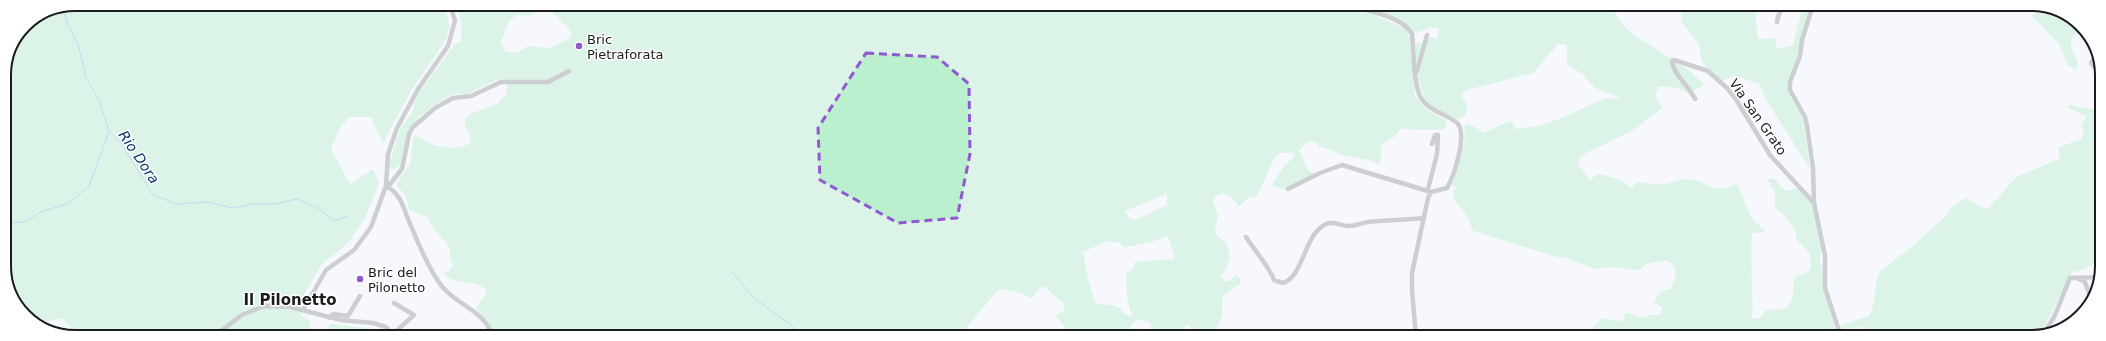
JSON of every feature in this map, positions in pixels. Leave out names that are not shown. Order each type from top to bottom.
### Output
[{"type":"street","points":[[303,310],[326,270],[354,250],[362,242],[374,221],[386,186],[388,154],[397,128],[418,88],[448,46],[455,21],[452,11]]},
{"type":"street","points":[[1288,189],[1320,173],[1342,165],[1429,191],[1447,188],[1452,179],[1462,139],[1461,126],[1457,122],[1430,108],[1421,97],[1416,75],[1412,34],[1409,28],[1390,17],[1369,11]]},
{"type":"street","points":[[1777,22],[1778,14],[1780,11]]},
{"type":"street","points":[[1811,11],[1802,40],[1800,56],[1790,82],[1790,90],[1805,117],[1807,126],[1813,168],[1814,203],[1826,256],[1825,288],[1839,330]]},
{"type":"street","points":[[1416,75],[1427,35]]},
{"type":"street","name":"Via San Grato","points":[[1695,99],[1686,84],[1672,68],[1672,61],[1674,60],[1708,71],[1727,88],[1770,155],[1814,203]]},
{"type":"street","points":[[386,186],[390,184],[402,169],[409,134],[413,127],[435,108],[453,98],[471,96],[501,82],[548,82],[569,71]]},
{"type":"street","points":[[1415,330],[1412,283],[1437,154],[1438,135],[1435,135],[1432,144]]},
{"type":"street","points":[[386,186],[400,198],[404,205],[411,226],[437,281],[450,296],[466,305],[480,317],[489,330]]},
{"type":"street","points":[[1246,237],[1256,254],[1273,274],[1274,280],[1284,283],[1293,277],[1312,239],[1325,224],[1336,223],[1351,226],[1367,222],[1424,218]]},
{"type":"street","points":[[2076,277],[2085,282],[2089,293]]},
{"type":"street","points":[[2047,328],[2055,314],[2067,282],[2070,278],[2094,277]]},
{"type":"street","points":[[329,318],[333,314],[348,316],[360,296]]},
{"type":"street","points":[[394,303],[414,315],[399,330]]},
{"type":"street","points":[[222,330],[242,315],[264,306],[303,310],[329,318],[380,324],[388,330]]},
{"type":"highlighted area","points":[[866,53],[937,57],[969,84],[970,154],[957,218],[898,223],[820,180],[818,128]]},
{"type":"green space","points":[[75,11],[446,11],[450,27],[445,41],[411,91],[383,143],[371,117],[349,117],[340,128],[331,149],[350,184],[373,169],[379,183],[365,218],[348,243],[321,265],[300,302],[300,308],[264,304],[256,306],[220,330],[75,330],[73,330],[62,318],[45,322],[36,317],[22,302],[14,287],[12,279],[12,62],[22,39],[39,22],[62,12]]},
{"type":"green space","points":[[458,11],[537,11],[529,16],[517,15],[511,19],[508,25],[501,41],[505,51],[516,53],[528,46],[550,48],[570,38],[572,32],[552,12],[548,11],[1355,11],[1374,15],[1405,29],[1410,38],[1415,95],[1427,110],[1446,120],[1446,126],[1443,130],[1401,128],[1394,137],[1381,145],[1379,164],[1370,160],[1342,155],[1319,147],[1318,144],[1312,141],[1307,142],[1299,151],[1308,170],[1314,174],[1285,190],[1272,185],[1284,166],[1294,157],[1293,153],[1280,153],[1275,157],[1257,196],[1250,197],[1239,206],[1230,196],[1224,193],[1217,195],[1213,201],[1218,216],[1215,230],[1216,234],[1227,244],[1230,258],[1225,272],[1221,276],[1224,281],[1228,281],[1237,275],[1240,279],[1240,284],[1223,296],[1222,315],[1216,330],[1191,330],[1188,324],[1180,330],[1152,330],[1151,324],[1143,320],[1137,320],[1129,328],[1130,330],[1067,330],[1055,316],[1064,311],[1064,304],[1042,286],[1033,297],[1030,298],[1024,294],[1014,291],[998,290],[965,330],[492,330],[476,308],[487,290],[477,285],[453,280],[443,274],[449,271],[453,265],[449,247],[445,240],[432,227],[428,217],[409,210],[406,196],[397,186],[397,182],[410,164],[414,134],[434,145],[447,148],[454,148],[469,144],[471,138],[465,126],[465,119],[470,114],[497,104],[507,94],[505,80],[496,80],[467,94],[453,94],[434,105],[420,116],[408,131],[400,166],[391,170],[389,164],[400,129],[413,111],[416,96],[455,44],[461,41],[461,21]],"holes":[[[1167,194],[1167,205],[1135,220],[1130,219],[1125,211]],[[1168,236],[1175,259],[1135,262],[1132,270],[1127,272],[1127,295],[1129,307],[1133,317],[1128,316],[1119,308],[1112,305],[1095,302],[1088,278],[1083,252],[1107,241],[1121,243],[1123,247],[1126,247]]]},
{"type":"green space","points":[[1377,11],[1614,11],[1623,25],[1633,34],[1690,71],[1704,85],[1689,94],[1677,88],[1659,86],[1655,95],[1662,108],[1632,131],[1584,154],[1579,158],[1578,165],[1590,180],[1597,174],[1619,180],[1631,188],[1638,182],[1666,184],[1687,179],[1699,181],[1723,189],[1736,182],[1749,213],[1756,223],[1764,229],[1764,232],[1753,233],[1752,238],[1752,318],[1760,318],[1766,310],[1781,309],[1788,306],[1792,299],[1794,278],[1809,271],[1811,264],[1810,253],[1797,240],[1795,231],[1785,216],[1775,208],[1775,191],[1767,179],[1775,179],[1786,191],[1798,188],[1812,203],[1821,241],[1820,264],[1822,265],[1823,288],[1836,330],[1585,330],[1592,329],[1602,318],[1620,321],[1623,320],[1626,313],[1643,318],[1649,315],[1658,315],[1662,310],[1662,307],[1653,302],[1662,291],[1671,289],[1676,272],[1673,265],[1666,260],[1647,264],[1639,270],[1609,267],[1595,269],[1565,258],[1557,257],[1473,231],[1467,217],[1455,201],[1453,190],[1457,188],[1452,185],[1464,143],[1465,124],[1475,127],[1483,133],[1510,121],[1514,124],[1515,129],[1539,126],[1559,119],[1604,99],[1621,98],[1595,88],[1582,74],[1567,64],[1567,45],[1558,44],[1533,73],[1467,90],[1461,96],[1467,104],[1466,114],[1458,119],[1444,115],[1434,109],[1427,101],[1422,91],[1417,69],[1415,43],[1423,43],[1430,37],[1437,39],[1439,29],[1437,27],[1428,28],[1426,30],[1413,33],[1402,22]]},
{"type":"green space","points":[[1682,11],[1763,11],[1755,13],[1758,39],[1775,38],[1777,49],[1793,45],[1801,11],[1809,11],[1788,91],[1803,119],[1810,169],[1765,98],[1760,84],[1734,76],[1722,81],[1702,62],[1699,45],[1682,22]]},
{"type":"green space","points":[[2038,12],[2048,13],[2067,22],[2080,34],[2075,34],[2071,42],[2078,67],[2075,70],[2068,65],[2059,44],[2032,16]]},
{"type":"green space","points":[[2070,105],[2095,109],[2095,264],[2077,272],[2073,271],[2043,328],[2031,330],[1866,330],[1866,327],[1840,329],[1839,326],[1869,316],[1873,305],[1876,282],[1880,271],[1915,244],[1947,215],[1951,207],[1966,198],[1984,209],[1989,208],[2016,177],[2059,159],[2059,147],[2082,139],[2084,132],[2081,124],[2087,117],[2069,108],[2068,106]]},
{"type":"green space","points":[[264,307],[300,311],[301,316],[310,321],[309,330],[224,330],[243,316]]},
{"type":"green space","points":[[330,324],[368,328],[368,330],[328,330]]},
{"type":"waterway","name":"Rio Dora","points":[[64,12],[67,23],[78,44],[86,78],[99,100],[109,131],[121,143],[152,194],[176,204],[208,202],[233,208],[253,204],[275,204],[297,199],[318,208],[334,221],[348,216]]},
{"type":"waterway","points":[[11,223],[24,222],[41,212],[69,203],[89,186],[109,132]]},
{"type":"waterway","points":[[732,272],[754,298],[791,325],[795,330]]},
{"type":"place","name":"Bric Pietraforata","points":[[579,46]]},
{"type":"place","name":"Bric del Pilonetto","points":[[360,279]]},
{"type":"district","name":"Il Pilonetto","points":[[290,300]]}]
